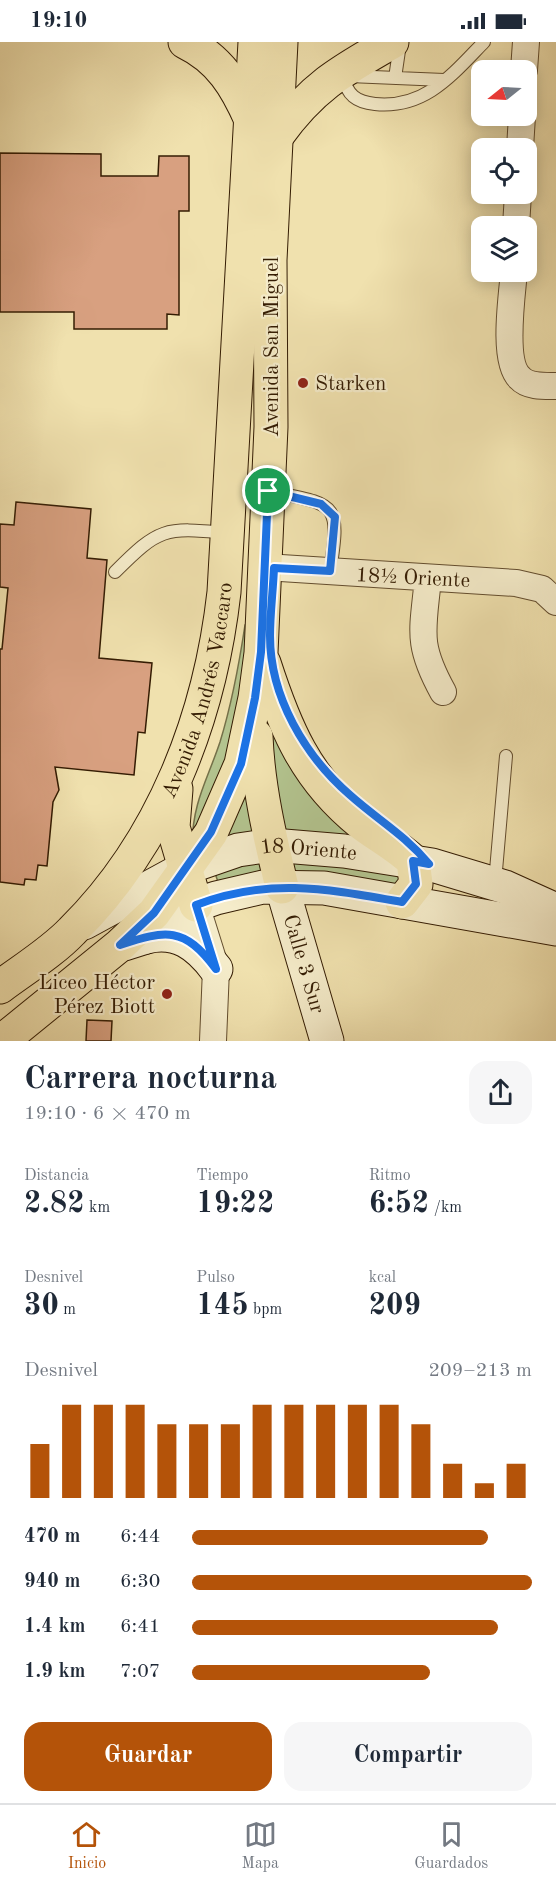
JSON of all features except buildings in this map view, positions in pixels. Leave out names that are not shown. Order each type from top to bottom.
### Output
[{"type":"main road","points":[[185,42],[210,57],[223,69],[264,128],[392,42]]},
{"type":"main road","name":"Avenida San Miguel","points":[[255,42],[264,128],[270,260],[272,391],[268,491],[269,568],[261,652]]},
{"type":"main road","name":"Avenida San Miguel","points":[[238,328],[264,128],[281,42]]},
{"type":"main road","name":"Avenida Andrés Vaccaro","points":[[0,987],[71,933],[127,865],[159,811],[178,772],[199,719],[215,658],[224,592],[238,328]]},
{"type":"main road","points":[[2,1041],[133,941],[211,832],[241,764],[255,698],[261,652]]},
{"type":"main road","points":[[261,652],[285,724],[309,768],[346,810],[421,862],[416,884],[402,902]]},
{"type":"main road","points":[[255,698],[256,760],[282,887]]},
{"type":"main road","points":[[178,772],[172,808],[173,827],[183,869],[196,905]]},
{"type":"main road","name":"18 Oriente","points":[[71,933],[122,900],[183,869],[238,850],[272,845],[421,862],[495,884],[556,910]]},
{"type":"main road","name":"18 Oriente","points":[[133,941],[196,905],[244,891],[282,887],[324,888],[556,929]]},
{"type":"main road","name":"Calle 3 Sur","points":[[282,887],[327,1041]]},
{"type":"main road","points":[[133,941],[160,933],[178,936],[205,954],[216,969]]},
{"type":"street","points":[[525,60],[526,42]]},
{"type":"street","points":[[513,282],[510,342],[514,372],[525,382],[556,386]]},
{"type":"street","points":[[269,568],[270,638],[284,703],[301,739],[323,770],[346,792],[402,834],[421,862]]},
{"type":"street","name":"18½ Oriente","points":[[269,568],[516,583],[542,590],[556,602]]},
{"type":"street","points":[[428,578],[422,639],[429,666],[443,692]]},
{"type":"street","points":[[196,905],[216,969],[213,1041]]},
{"type":"lane","points":[[395,78],[400,42]]},
{"type":"lane","points":[[339,76],[352,97],[363,102],[386,105],[418,100],[459,69],[484,42]]},
{"type":"lane","points":[[339,76],[444,80]]},
{"type":"lane","points":[[268,491],[321,504],[329,509],[335,517],[330,571]]},
{"type":"lane","points":[[115,572],[146,540],[159,535],[191,529],[228,533]]},
{"type":"lane","points":[[495,884],[506,756]]},
{"type":"green space","points":[[245,625],[251,625],[242,720],[192,844],[198,803],[228,713]]},
{"type":"green space","points":[[272,711],[372,838],[406,887],[219,885],[212,864],[251,785],[272,753]]},
{"type":"place","name":"Starken","points":[[303,383]]},
{"type":"place","name":"Liceo Héctor Pérez Biott","points":[[167,994]]},
{"type":"route","points":[[268,491],[321,504],[335,517],[330,571],[274,568],[270,638],[284,703],[291,720],[301,739],[323,770],[367,810],[402,834],[429,864],[413,861],[416,884],[413,891],[402,902],[324,888],[263,887],[196,905],[216,969],[205,954],[178,936],[160,933],[120,945],[154,913],[211,832],[241,764],[255,698],[261,652],[268,491]]}]
